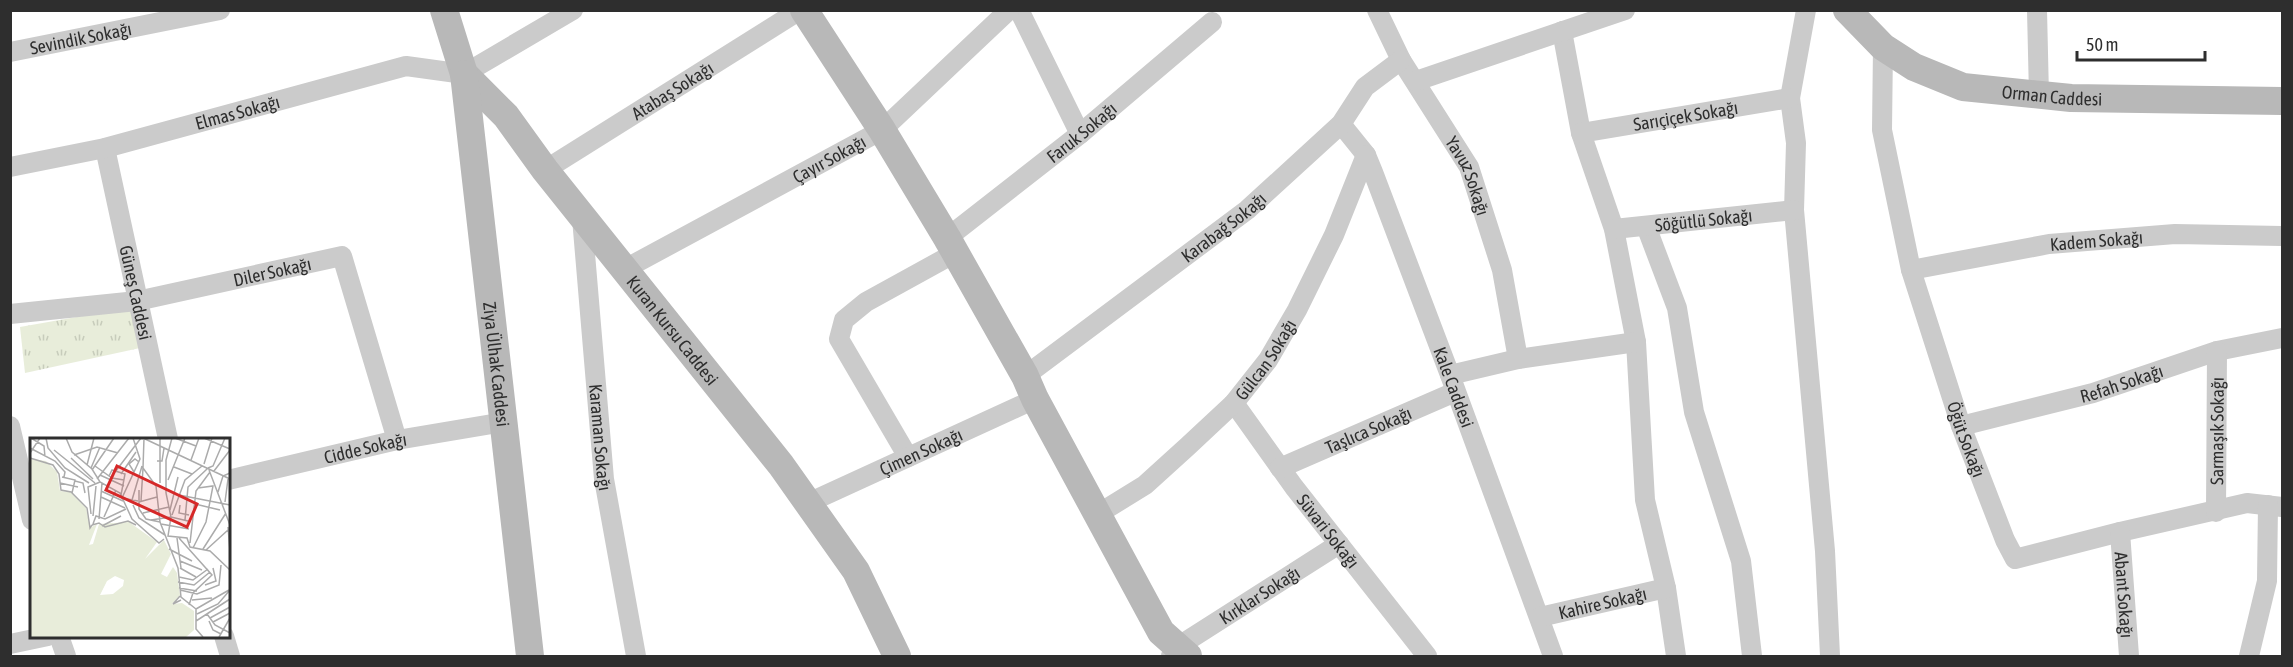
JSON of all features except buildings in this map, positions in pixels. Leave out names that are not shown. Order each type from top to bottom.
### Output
[{"type":"street","name":"Sevindik Sokağı","points":[[10,52],[220,10]]},
{"type":"street","name":"Kuran Kursu Caddesi","points":[[444,10],[464,74],[506,116],[582,218],[781,465],[856,571],[897,657]]},
{"type":"street","points":[[464,74],[573,10]]},
{"type":"street","name":"Çayır Sokağı","points":[[623,270],[882,130],[1009,10]]},
{"type":"street","points":[[1019,10],[1080,134]]},
{"type":"street","points":[[1416,81],[1625,10]]},
{"type":"street","points":[[1806,10],[1790,98],[1796,143],[1794,210],[1825,551],[1830,657]]},
{"type":"street","name":"Orman Caddesi","points":[[1847,10],[1883,47],[1914,67],[1963,87],[2039,96],[2283,101]]},
{"type":"street","points":[[2037,10],[2039,96]]},
{"type":"street","points":[[806,12],[882,130],[951,245],[1161,632],[1179,653]]},
{"type":"street","name":"Atabaş Sokağı","points":[[545,170],[806,12]]},
{"type":"street","name":"Yavuz Sokağı","points":[[1381,12],[1401,60],[1469,167],[1502,270],[1518,359]]},
{"type":"street","name":"Faruk Sokağı","points":[[908,457],[839,339],[844,320],[866,302],[951,245],[1212,22]]},
{"type":"street","points":[[1562,31],[1581,133],[1614,229],[1636,342],[1645,501],[1666,588],[1676,657]]},
{"type":"street","name":"Öğüt Sokağı","points":[[1883,47],[1882,130],[1911,270],[1961,426],[2005,540],[2015,559],[2247,503],[2275,506]]},
{"type":"street","name":"Karabağ Sokağı","points":[[1030,388],[1247,210],[1341,124],[1365,87],[1401,60]]},
{"type":"street","name":"Elmas Sokağı","points":[[10,167],[105,148],[406,66],[464,74]]},
{"type":"street","name":"Ziya Ülhak Caddesi","points":[[464,74],[530,657]]},
{"type":"street","name":"Sarıçiçek Sokağı","points":[[1581,133],[1790,98]]},
{"type":"street","name":"Kale Caddesi","points":[[1341,124],[1366,154],[1553,657]]},
{"type":"street","name":"Güneş Caddesi","points":[[105,148],[168,438]]},
{"type":"street","name":"Gülcan Sokağı","points":[[1098,514],[1145,485],[1234,403],[1268,360],[1297,310],[1334,235],[1366,154]]},
{"type":"street","name":"Söğütlü Sokağı","points":[[1614,229],[1794,210]]},
{"type":"street","name":"Karaman Sokağı","points":[[582,218],[604,479],[636,657]]},
{"type":"street","points":[[1646,226],[1677,309],[1694,412],[1741,561],[1752,657]]},
{"type":"street","name":"Kadem Sokağı","points":[[1911,270],[2049,244],[2175,234],[2283,236]]},
{"type":"street","name":"Diler Sokağı","points":[[10,314],[137,301],[342,256],[397,440]]},
{"type":"street","name":"Refah Sokağı","points":[[1961,426],[2093,393],[2217,351],[2282,338]]},
{"type":"street","name":"Taşlıca Sokağı","points":[[1280,468],[1453,383],[1518,359],[1636,342]]},
{"type":"street","name":"Sarmaşık Sokağı","points":[[2216,512],[2217,351]]},
{"type":"street","name":"Çimen Sokağı","points":[[808,503],[908,457],[1030,388]]},
{"type":"street","name":"Süvari Sokağı","points":[[1234,403],[1280,468],[1427,657]]},
{"type":"street","name":"Cidde Sokağı","points":[[230,480],[397,440],[504,422]]},
{"type":"street","points":[[10,426],[16,484],[30,515]]},
{"type":"street","points":[[2249,657],[2275,584],[2275,506]]},
{"type":"street","name":"Abant Sokağı","points":[[2120,532],[2129,657]]},
{"type":"street","name":"Kırklar Sokağı","points":[[1179,653],[1339,544]]},
{"type":"street","name":"Kahire Sokağı","points":[[1540,617],[1666,588]]},
{"type":"street","points":[[10,644],[43,637]]},
{"type":"street","points":[[59,637],[66,657]]},
{"type":"street","points":[[224,637],[230,657]]},
{"type":"green space","points":[[133,307],[140,348],[25,373],[20,327]]}]
